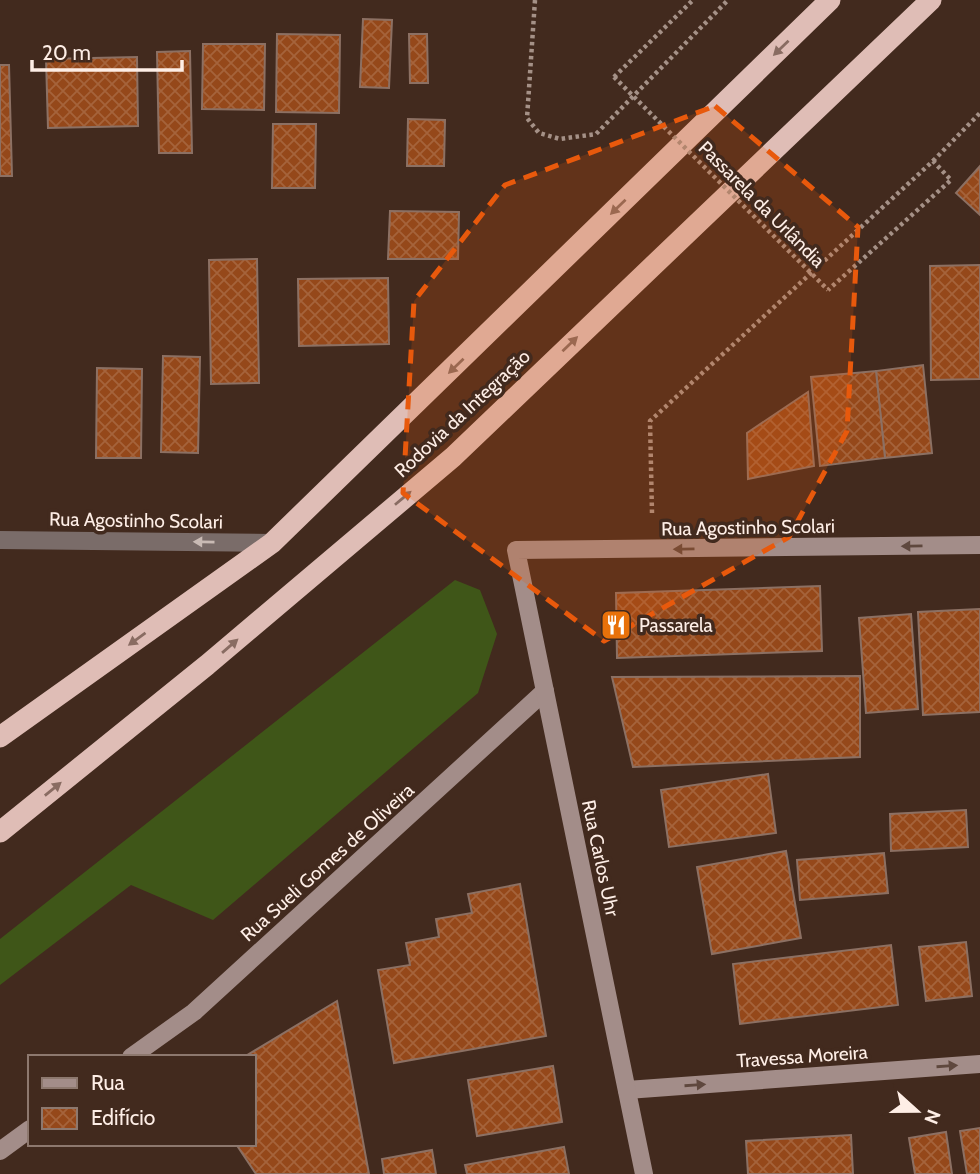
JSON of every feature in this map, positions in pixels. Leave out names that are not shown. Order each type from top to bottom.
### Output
[{"type":"highway","name":"Rodovia da Integração","points":[[0,737],[272,543],[830,0]]},
{"type":"highway","name":"Rodovia da Integração","points":[[0,832],[207,665],[453,457],[931,0]]},
{"type":"street","name":"Rua Agostinho Scolari","points":[[0,540],[272,543]]},
{"type":"street","name":"Rua Agostinho Scolari","points":[[516,550],[980,545]]},
{"type":"street","name":"Rua Carlos Uhr","points":[[516,550],[644,1174]]},
{"type":"street","name":"Rua Sueli Gomes de Oliveira","points":[[134,1055],[194,1012],[545,691]]},
{"type":"street","name":"Travessa Moreira","points":[[627,1090],[980,1064]]},
{"type":"street","points":[[0,1151],[28,1130]]},
{"type":"path","points":[[534,0],[527,118],[539,133],[560,139],[596,134],[728,0]]},
{"type":"path","name":"Passarela da Urlândia","points":[[653,549],[650,421],[813,271],[933,162],[951,180],[828,290],[614,78],[693,0]]},
{"type":"path","points":[[933,162],[980,113]]},
{"type":"highlighted area","points":[[715,106],[858,227],[847,431],[789,537],[604,641],[403,493],[414,301],[505,185]]},
{"type":"green space","points":[[455,580],[480,590],[497,634],[478,693],[213,920],[131,885],[0,985],[0,939]]},
{"type":"building","points":[[363,19],[392,20],[389,88],[360,87]]},
{"type":"building","points":[[277,34],[340,35],[339,113],[276,112]]},
{"type":"building","points":[[409,34],[427,34],[428,83],[410,83]]},
{"type":"building","points":[[203,44],[265,44],[264,110],[202,109]]},
{"type":"building","points":[[190,51],[192,153],[159,153],[157,52]]},
{"type":"building","points":[[137,57],[138,126],[48,128],[46,59]]},
{"type":"building","points":[[0,65],[9,65],[12,176],[0,176]]},
{"type":"building","points":[[408,119],[445,120],[444,166],[407,166]]},
{"type":"building","points":[[273,124],[316,124],[315,188],[272,188]]},
{"type":"building","points":[[980,166],[980,215],[956,193]]},
{"type":"building","points":[[390,211],[459,212],[458,259],[388,259]]},
{"type":"building","points":[[257,259],[259,383],[211,384],[209,260]]},
{"type":"building","points":[[980,265],[980,379],[931,380],[930,266]]},
{"type":"building","points":[[388,278],[389,344],[299,346],[298,279]]},
{"type":"building","points":[[163,356],[200,357],[198,453],[161,452]]},
{"type":"building","points":[[923,365],[932,453],[885,458],[876,371]]},
{"type":"building","points":[[97,368],[142,369],[141,458],[96,458]]},
{"type":"building","points":[[876,371],[885,458],[820,466],[811,377]]},
{"type":"building","points":[[808,392],[814,466],[748,479],[747,433]]},
{"type":"building","points":[[820,586],[822,651],[617,658],[616,593]]},
{"type":"building","points":[[980,609],[980,712],[923,715],[918,612]]},
{"type":"building","points":[[911,614],[918,709],[866,713],[859,618]]},
{"type":"building","points":[[860,676],[860,757],[633,767],[612,677]]},
{"type":"building","points":[[768,774],[776,833],[669,847],[661,790]]},
{"type":"building","points":[[966,810],[968,847],[891,851],[890,814]]},
{"type":"building","points":[[786,851],[801,938],[712,954],[697,867]]},
{"type":"building","points":[[884,853],[888,893],[800,900],[797,860]]},
{"type":"building","points":[[520,884],[546,1036],[394,1063],[378,970],[410,965],[406,943],[439,937],[436,919],[472,913],[468,894]]},
{"type":"building","points":[[966,942],[972,996],[926,1001],[919,947]]},
{"type":"building","points":[[891,945],[898,1005],[740,1024],[733,964]]},
{"type":"building","points":[[337,1001],[369,1174],[256,1174],[237,1146],[256,1146],[256,1055],[247,1055]]},
{"type":"building","points":[[553,1066],[562,1122],[477,1136],[468,1080]]},
{"type":"building","points":[[980,1128],[980,1174],[967,1174],[960,1131]]},
{"type":"building","points":[[946,1132],[952,1174],[915,1174],[909,1138]]},
{"type":"building","points":[[851,1135],[853,1174],[748,1174],[746,1141]]},
{"type":"building","points":[[564,1147],[569,1174],[467,1174],[465,1165]]},
{"type":"building","points":[[432,1150],[436,1174],[384,1174],[382,1159]]},
{"type":"place","name":"Passarela","points":[[616,625]]}]
